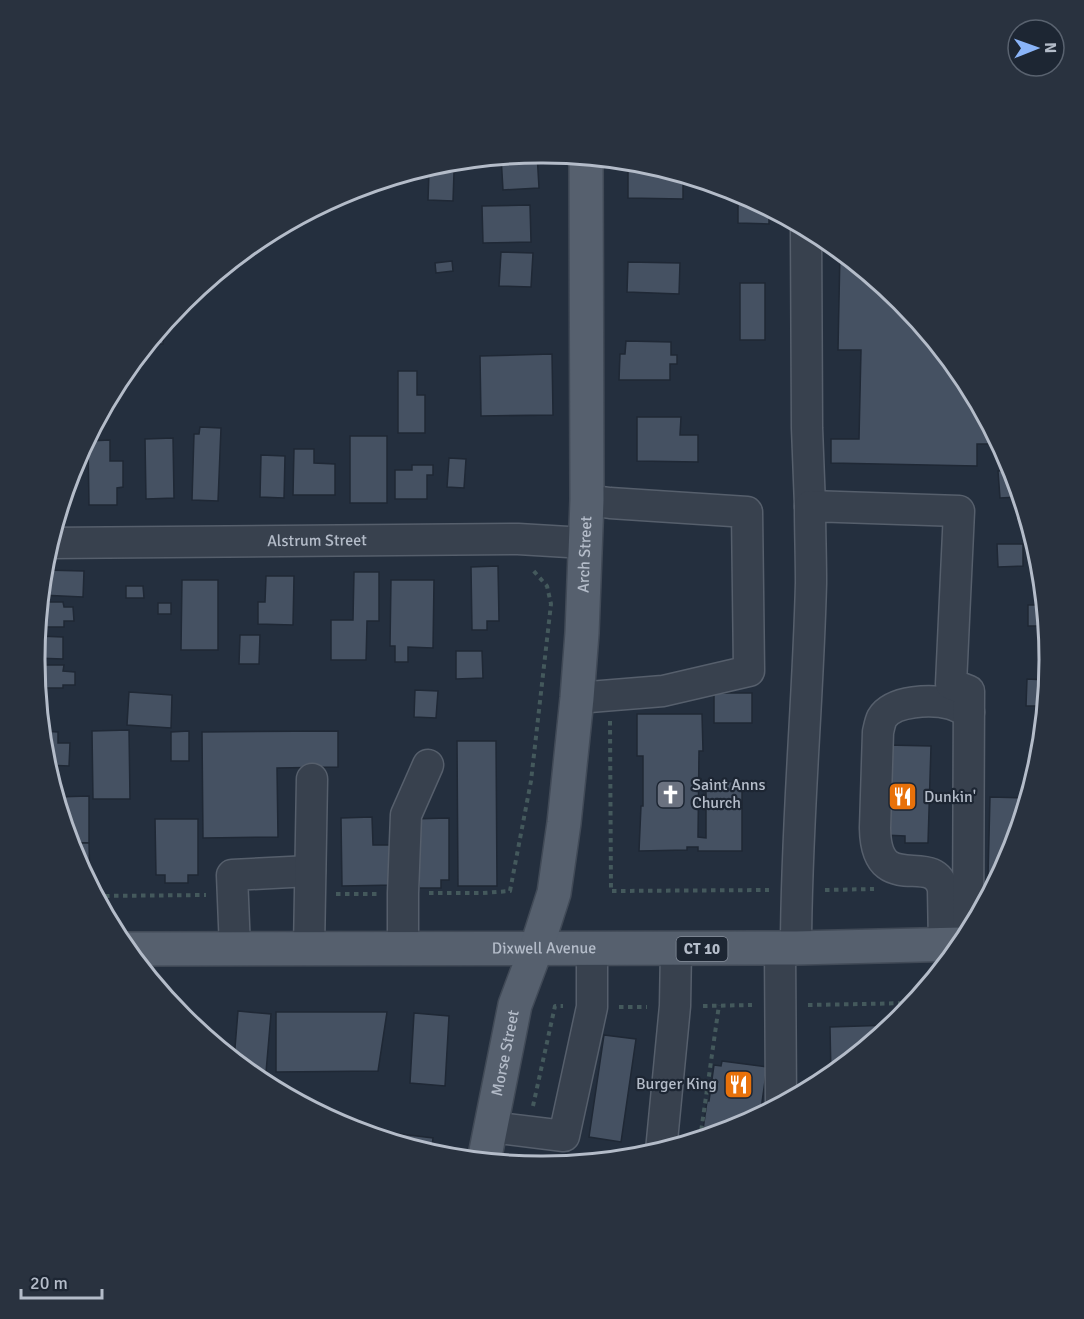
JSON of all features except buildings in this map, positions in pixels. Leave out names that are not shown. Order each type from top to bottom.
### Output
[{"type":"main road","name":"Arch Street","points":[[536,949],[554,894],[564,823],[582,633],[587,500],[586,165]]},
{"type":"main road","name":"Dixwell Avenue","points":[[138,949],[788,948],[951,941]]},
{"type":"main road","name":"Morse Street","points":[[486,1153],[515,1005],[536,949]]},
{"type":"street","points":[[782,1094],[788,948],[796,890],[811,581],[806,239]]},
{"type":"street","points":[[577,698],[663,691],[748,671],[747,512],[587,500]]},
{"type":"street","points":[[810,506],[959,510],[951,684],[969,691],[969,712],[959,930]]},
{"type":"street","name":"Alstrum Street","points":[[59,543],[507,539],[585,543]]},
{"type":"street","points":[[956,934],[940,881],[925,871],[895,870],[879,853],[875,837],[878,732],[883,717],[897,707],[907,704],[938,702],[969,712]]},
{"type":"street","points":[[403,950],[406,815],[428,765]]},
{"type":"street","points":[[309,949],[312,779]]},
{"type":"street","points":[[235,949],[232,875],[310,871]]},
{"type":"street","points":[[491,1127],[564,1136],[592,1007],[592,949]]},
{"type":"street","points":[[663,1142],[675,1006],[676,949]]},
{"type":"path","points":[[510,891],[531,781],[550,604],[547,586],[529,566]]},
{"type":"path","points":[[610,695],[611,891],[875,890]]},
{"type":"path","points":[[701,1130],[719,1005]]},
{"type":"place","name":"Saint Anns Church","points":[[671,794]]},
{"type":"place","name":"Dunkin'","points":[[903,797]]},
{"type":"place","name":"Burger King","points":[[738,1084]]}]
